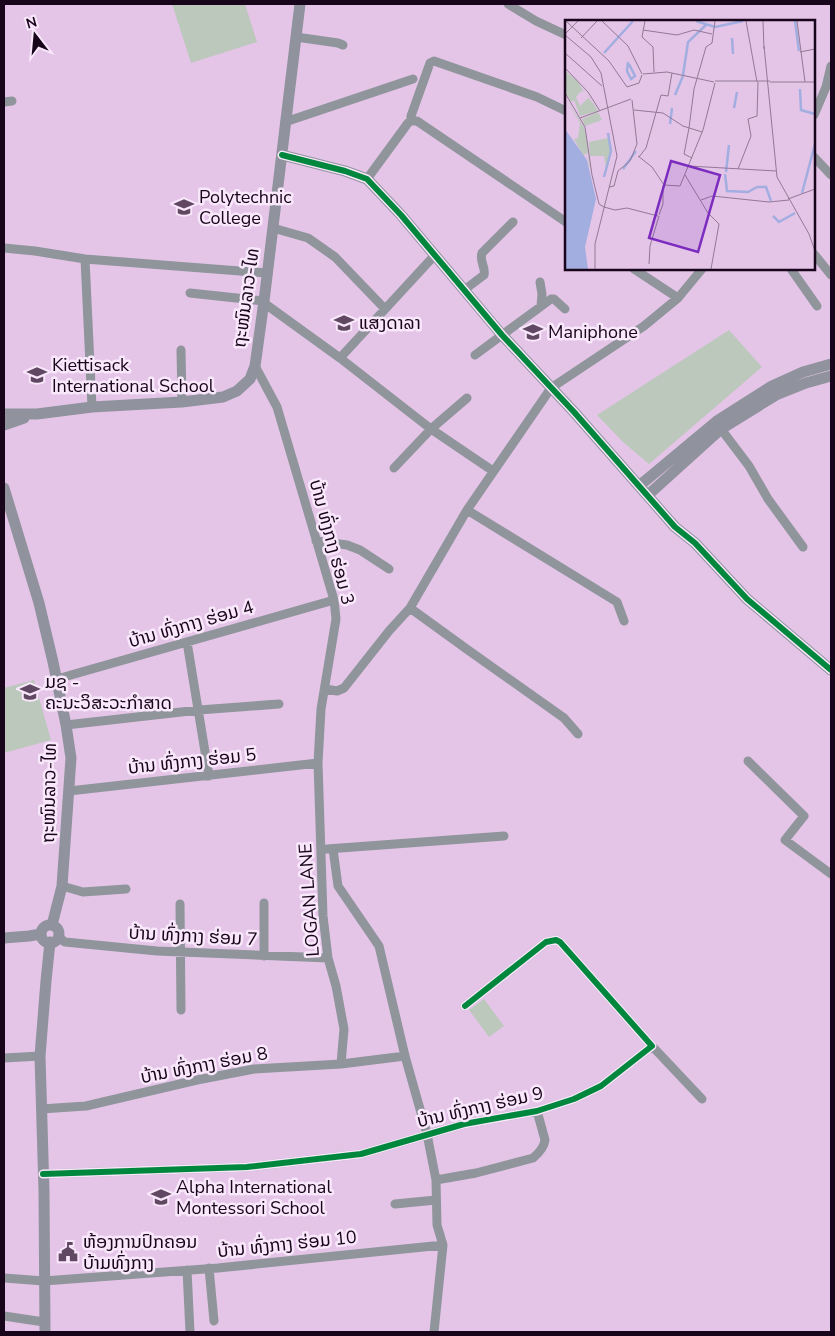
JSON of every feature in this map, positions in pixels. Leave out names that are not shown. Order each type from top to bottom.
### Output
[{"type":"street","name":"ຖະໜົນລາວ-ໄທ","points":[[4,414],[38,414],[92,407],[182,402],[223,397],[237,391],[250,379],[255,366],[268,273],[300,4]]},
{"type":"street","points":[[508,4],[536,21],[565,34]]},
{"type":"street","points":[[296,37],[343,45]]},
{"type":"street","points":[[367,178],[411,121],[411,116],[430,63],[434,61],[536,97],[565,112]]},
{"type":"street","points":[[815,113],[826,88],[831,66]]},
{"type":"street","points":[[285,122],[413,79]]},
{"type":"street","points":[[411,121],[420,122],[565,221]]},
{"type":"street","points":[[282,155],[367,178],[401,215],[502,335],[676,527],[694,543],[747,599],[831,670]]},
{"type":"street","points":[[815,158],[831,175]]},
{"type":"street","points":[[464,290],[484,275],[485,272],[481,259],[482,253],[513,222]]},
{"type":"street","points":[[273,228],[308,238],[335,257],[385,309]]},
{"type":"street","points":[[4,248],[85,259],[268,273]]},
{"type":"street","points":[[815,255],[831,275]]},
{"type":"street","points":[[340,358],[434,256]]},
{"type":"street","points":[[85,259],[92,407]]},
{"type":"street","points":[[636,270],[678,298]]},
{"type":"street","points":[[326,688],[337,691],[344,688],[389,631],[410,608],[467,510],[551,388],[644,326],[678,298],[701,270]]},
{"type":"street","points":[[792,270],[817,306]]},
{"type":"street","points":[[540,282],[541,306]]},
{"type":"street","points":[[190,294],[264,302],[431,429],[493,471]]},
{"type":"street","points":[[475,355],[551,298],[565,309]]},
{"type":"street","points":[[181,350],[182,402]]},
{"type":"street","points":[[639,486],[717,421],[764,391],[804,372],[831,364]]},
{"type":"street","name":"ບ້ານ ທົ່ງກາງ ຮ່ອມ 3","points":[[255,366],[277,407],[334,600],[336,619],[321,709],[318,763]]},
{"type":"street","points":[[648,496],[721,429],[776,395],[806,383],[831,376]]},
{"type":"street","points":[[394,468],[431,429],[467,398]]},
{"type":"street","name":"ຖະໜົນລາວ-ໄທ","points":[[4,424],[38,414]]},
{"type":"street","points":[[721,429],[749,466],[768,499],[803,548]]},
{"type":"street","name":"ຖະໜົນລາວ-ໄທ","points":[[4,488],[39,603],[58,679],[71,758],[62,886],[52,925]]},
{"type":"street","points":[[467,510],[617,602],[624,622]]},
{"type":"street","points":[[316,541],[347,545],[360,550],[389,569]]},
{"type":"street","name":"ບ້ານ ທົ່ງກາງ ຮ່ອມ 4","points":[[58,679],[334,600]]},
{"type":"street","points":[[410,608],[564,718],[578,734]]},
{"type":"street","points":[[188,642],[209,776]]},
{"type":"street","points":[[66,726],[199,710],[279,704]]},
{"type":"street","points":[[748,762],[804,816],[785,840],[831,874]]},
{"type":"street","name":"ບ້ານ ທົ່ງກາງ ຮ່ອມ 5","points":[[69,791],[318,763]]},
{"type":"street","name":"LOGAN LANE","points":[[318,763],[323,916],[328,958],[336,986],[344,1029],[341,1064]]},
{"type":"street","points":[[321,849],[504,836]]},
{"type":"street","points":[[333,849],[338,886],[379,946],[405,1056],[427,1134],[436,1180],[437,1225],[444,1245],[434,1332]]},
{"type":"street","points":[[62,886],[83,892],[126,889]]},
{"type":"street","points":[[264,902],[264,956]]},
{"type":"street","points":[[180,904],[181,1010]]},
{"type":"street","points":[[4,1316],[45,1327],[40,1056],[46,981],[54,940],[58,930],[52,925],[44,927],[41,934]]},
{"type":"street","points":[[4,938],[41,934]]},
{"type":"street","points":[[41,934],[45,941],[54,940]]},
{"type":"street","name":"ບ້ານ ທົ່ງກາງ ຮ່ອມ 7","points":[[54,940],[180,952],[328,958]]},
{"type":"street","points":[[465,1006],[546,942],[556,940],[560,942],[652,1046],[702,1099]]},
{"type":"street","name":"ບ້ານ ທົ່ງກາງ ຮ່ອມ 9","points":[[43,1174],[247,1167],[361,1154],[464,1124],[537,1111],[574,1099],[601,1086],[652,1046]]},
{"type":"street","points":[[4,1058],[40,1056]]},
{"type":"street","name":"ບ້ານ ທົ່ງກາງ ຮ່ອມ 8","points":[[41,1110],[86,1106],[196,1080],[254,1069],[341,1064],[405,1056]]},
{"type":"street","points":[[436,1180],[476,1173],[533,1158],[539,1152],[545,1140],[537,1111]]},
{"type":"street","points":[[396,1204],[436,1200]]},
{"type":"street","name":"ບ້ານ ທົ່ງກາງ ຮ່ອມ 10","points":[[4,1278],[44,1281],[187,1270],[444,1245]]},
{"type":"street","points":[[209,1268],[214,1321]]},
{"type":"street","points":[[187,1270],[190,1332]]},
{"type":"shaded area","points":[[172,4],[245,4],[257,42],[191,63]]},
{"type":"shaded area","points":[[729,330],[762,367],[649,464],[623,442],[597,415]]},
{"type":"shaded area","points":[[34,680],[51,740],[4,753],[4,688]]},
{"type":"shaded area","points":[[484,999],[504,1026],[489,1037],[469,1010]]},
{"type":"cycle path","points":[[282,155],[345,171],[367,179],[401,215],[502,335],[574,412],[675,527],[695,543],[747,599],[831,670]]},
{"type":"cycle path","points":[[43,1174],[247,1167],[361,1154],[464,1124],[537,1111],[574,1099],[601,1086],[652,1046],[560,942],[556,940],[546,942],[465,1006]]},
{"type":"place","name":"Polytechnic College","points":[[184,207]]},
{"type":"place","name":"ແສງດາລາ","points":[[344,323]]},
{"type":"place","name":"Maniphone","points":[[533,332]]},
{"type":"place","name":"Kiettisack International School","points":[[37,375]]},
{"type":"place","name":"ມຊ - ຄະນະວິສະວະກຳສາດ","points":[[30,692]]},
{"type":"place","name":"Alpha International Montessori School","points":[[161,1197]]},
{"type":"place","name":"ຫ້ອງການປົກຄອນ ບ້າມທົ່ງກາງ","points":[[68,1252]]}]
